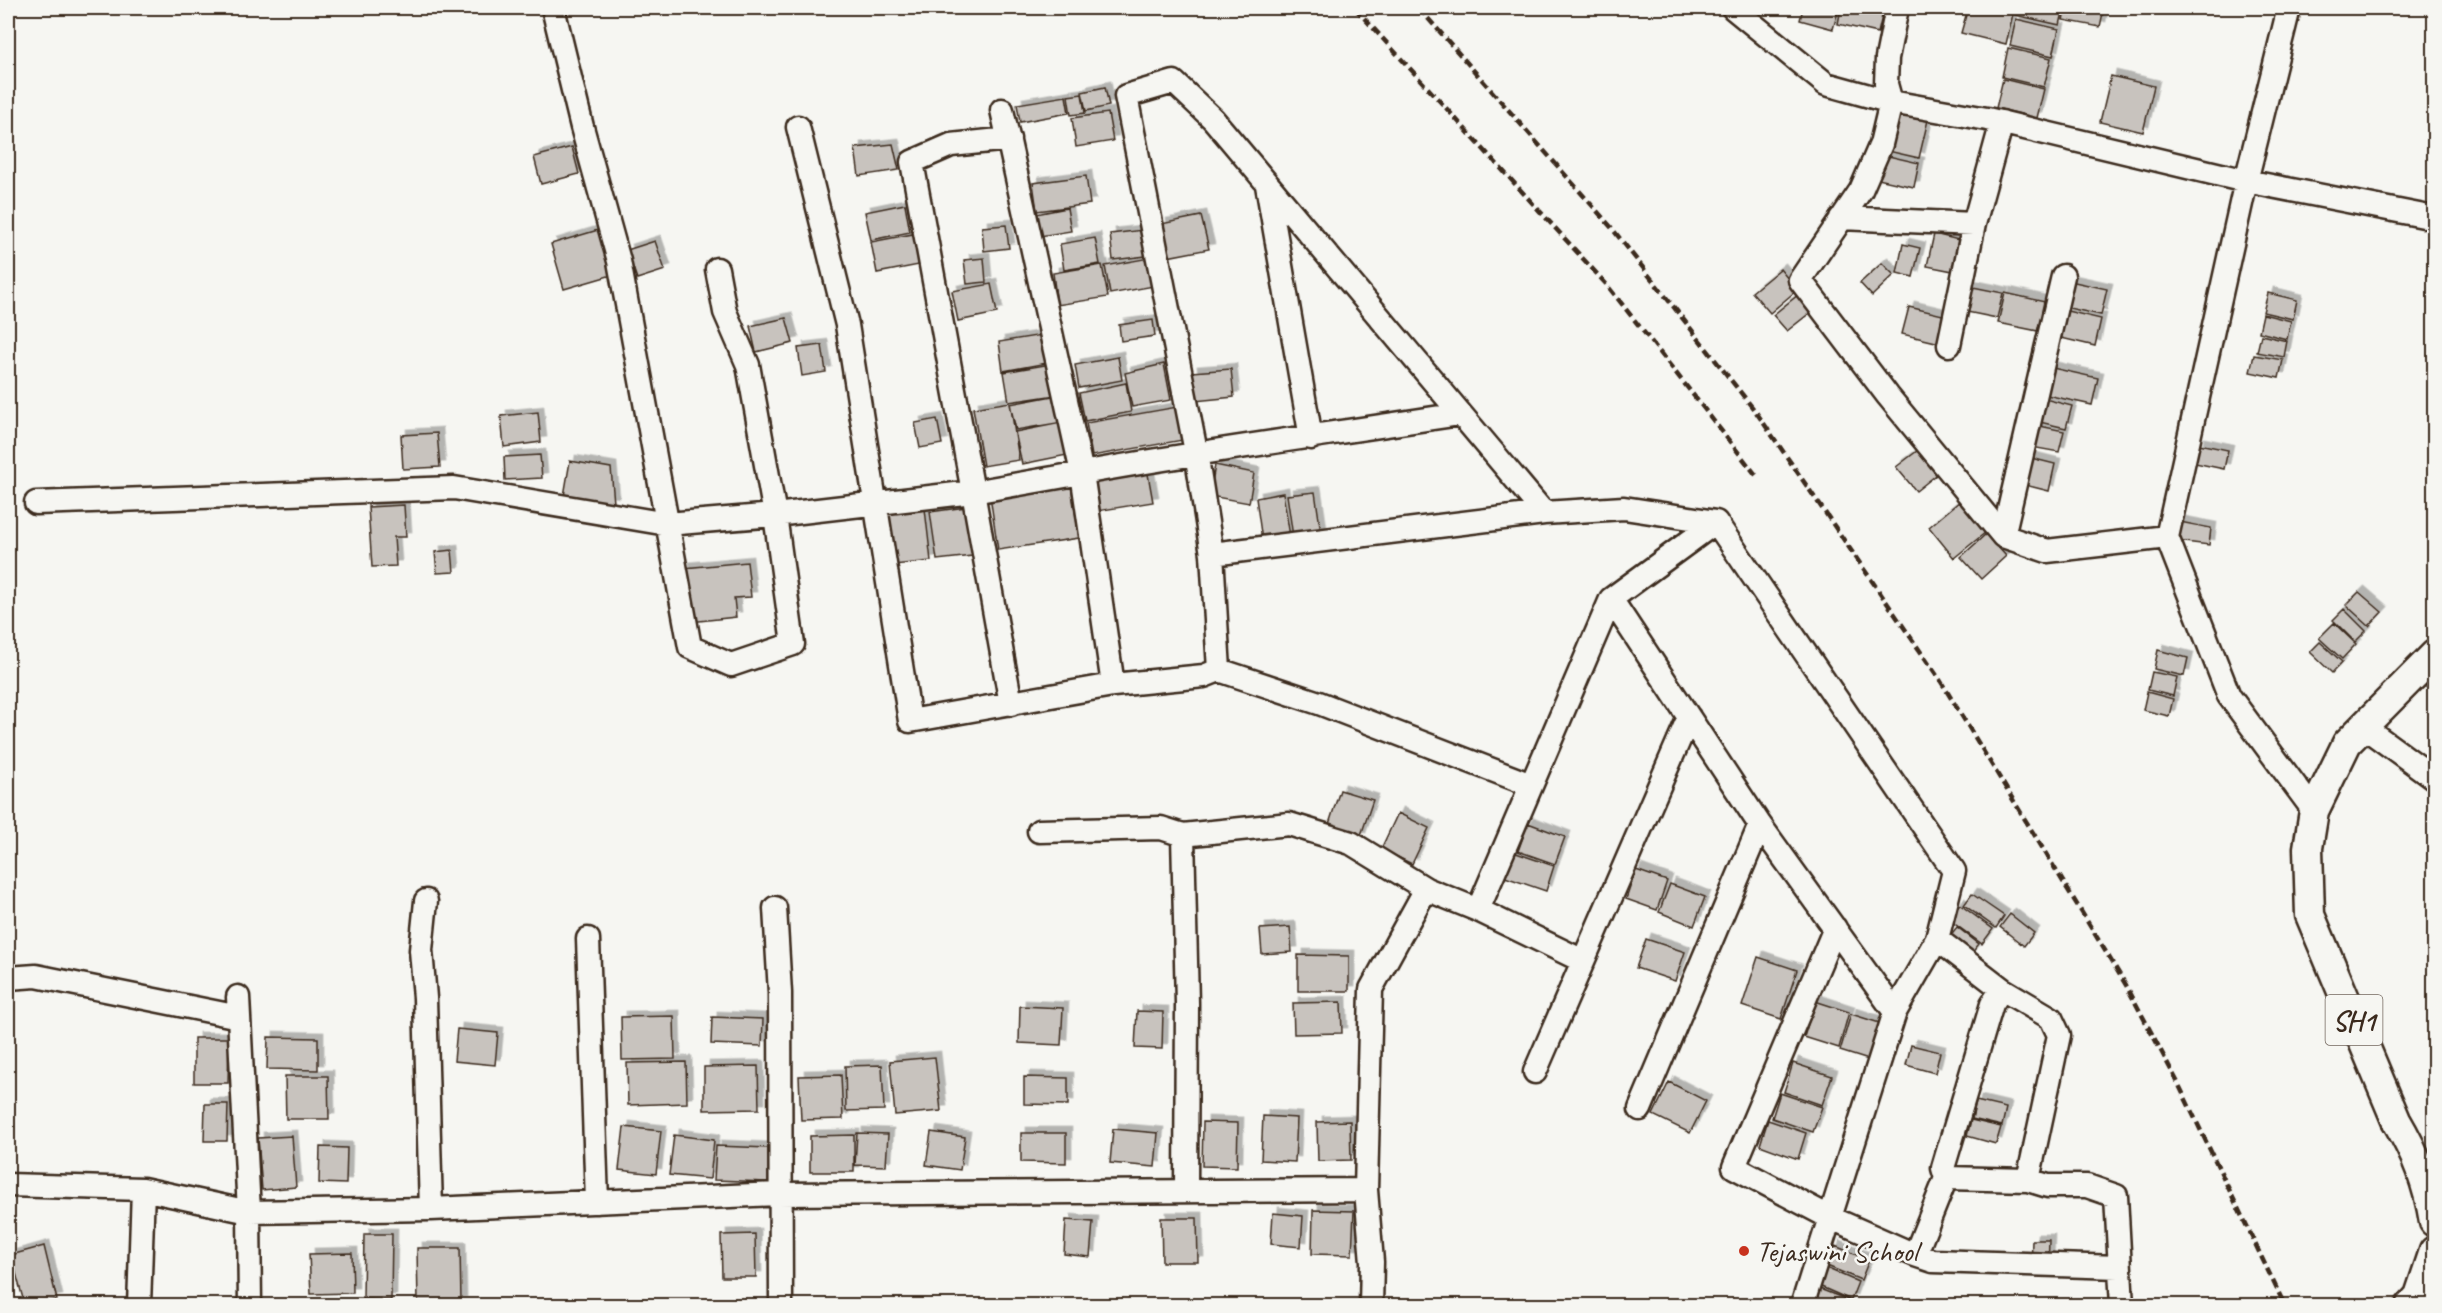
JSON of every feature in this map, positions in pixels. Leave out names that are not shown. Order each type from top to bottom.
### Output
[{"type":"main road","name":"SH1","points":[[2434,654],[2347,743],[2314,812],[2308,848],[2310,915],[2396,1120],[2415,1151],[2428,1187],[2434,1222]]},
{"type":"main road","points":[[2421,1301],[2434,1251]]},
{"type":"street","points":[[553,8],[582,127],[619,261],[690,647],[731,665],[793,644],[775,515],[748,365],[725,312],[717,269]]},
{"type":"street","points":[[1733,8],[1826,84],[1891,102],[2002,122],[2246,181],[2434,218]]},
{"type":"street","points":[[1898,8],[1887,58],[1886,84],[1891,102],[1881,144],[1861,190],[1800,280],[1888,396],[2003,536],[2047,551],[2167,537]]},
{"type":"street","points":[[2289,8],[2246,181],[2167,537],[2229,696],[2314,812]]},
{"type":"street","points":[[1219,670],[1212,554],[1196,452],[1126,96],[1174,82],[1213,119],[1544,513]]},
{"type":"street","points":[[1002,110],[1082,473],[1113,685]]},
{"type":"street","points":[[1949,345],[1974,224],[2002,122]]},
{"type":"street","points":[[798,127],[847,325],[910,721],[1113,685],[1204,676],[1219,670],[1318,703],[1531,785]]},
{"type":"street","points":[[1009,138],[951,146],[912,162],[1011,704]]},
{"type":"street","points":[[1266,183],[1311,438]]},
{"type":"street","points":[[1841,218],[1974,224]]},
{"type":"street","points":[[2003,536],[2063,276]]},
{"type":"street","points":[[36,503],[454,488],[667,524],[775,515],[973,492],[1196,452],[1311,438],[1459,414]]},
{"type":"street","points":[[1212,554],[1544,513],[1624,508],[1716,522],[1954,871],[1937,939],[1895,1012],[1802,1305]]},
{"type":"street","points":[[1478,910],[1611,599],[1716,522]]},
{"type":"street","points":[[1611,599],[1760,825],[1895,1012]]},
{"type":"street","points":[[1535,1072],[1689,717]]},
{"type":"street","points":[[2364,727],[2434,777]]},
{"type":"street","points":[[1039,831],[1161,828],[1183,835],[1289,824],[1351,843],[1426,889],[1478,910],[1583,961]]},
{"type":"street","points":[[1640,1109],[1760,825]]},
{"type":"street","points":[[1183,835],[1188,1004],[1185,1191]]},
{"type":"street","points":[[1371,1305],[1372,1262],[1366,1190],[1371,989],[1426,889]]},
{"type":"street","points":[[426,901],[421,950],[425,998],[431,1209]]},
{"type":"street","points":[[775,908],[780,993],[781,1305]]},
{"type":"street","points":[[1834,928],[1734,1167],[1829,1217],[1933,1261],[2119,1267]]},
{"type":"street","points":[[588,939],[597,1202]]},
{"type":"street","points":[[1937,939],[2002,989],[2051,1018],[2059,1035],[2028,1180]]},
{"type":"street","points":[[8,978],[36,976],[238,1007],[249,1212],[250,1305]]},
{"type":"street","points":[[1915,1255],[1946,1178],[1943,1168],[1992,1004],[2002,989]]},
{"type":"street","points":[[1946,1178],[2028,1180],[2048,1186],[2087,1186],[2116,1196],[2122,1305]]},
{"type":"street","points":[[8,1185],[143,1189],[249,1212],[431,1209],[779,1194],[1366,1190]]},
{"type":"street","points":[[139,1305],[143,1189]]},
{"type":"building","points":[[1803,8],[1839,8],[1833,29],[1800,20]]},
{"type":"building","points":[[1841,8],[1884,8],[1878,33],[1838,24]]},
{"type":"building","points":[[1968,8],[1986,8],[2013,14],[2006,44],[1961,33]]},
{"type":"building","points":[[2017,8],[2064,8],[2060,25],[2015,15]]},
{"type":"building","points":[[2066,8],[2104,8],[2100,27],[2063,20]]},
{"type":"building","points":[[2016,19],[2059,29],[2053,56],[2010,46]]},
{"type":"building","points":[[2008,48],[2051,58],[2044,87],[2002,77]]},
{"type":"building","points":[[2111,76],[2154,86],[2143,132],[2100,122]]},
{"type":"building","points":[[2003,79],[2044,89],[2037,118],[1996,108]]},
{"type":"building","points":[[1105,87],[1109,106],[1086,111],[1082,92]]},
{"type":"building","points":[[1082,94],[1085,113],[1071,115],[1068,96]]},
{"type":"building","points":[[1066,96],[1069,113],[1020,122],[1017,104]]},
{"type":"building","points":[[1897,112],[1928,120],[1919,158],[1888,151]]},
{"type":"building","points":[[1108,113],[1113,141],[1076,147],[1072,118]]},
{"type":"building","points":[[893,144],[899,170],[859,176],[855,148]]},
{"type":"building","points":[[572,147],[579,174],[541,184],[534,157]]},
{"type":"building","points":[[1884,155],[1919,163],[1914,187],[1878,179]]},
{"type":"building","points":[[1086,176],[1090,204],[1037,211],[1033,183]]},
{"type":"building","points":[[905,204],[910,232],[871,240],[865,212]]},
{"type":"building","points":[[1067,208],[1071,231],[1040,236],[1036,214]]},
{"type":"building","points":[[1201,216],[1209,249],[1167,257],[1161,224]]},
{"type":"building","points":[[1006,225],[1009,248],[984,251],[982,227]]},
{"type":"building","points":[[598,230],[612,275],[564,289],[551,244]]},
{"type":"building","points":[[1143,230],[1146,256],[1113,260],[1110,234]]},
{"type":"building","points":[[913,234],[919,265],[877,273],[871,242]]},
{"type":"building","points":[[1934,234],[1959,240],[1953,271],[1927,266]]},
{"type":"building","points":[[1095,238],[1100,264],[1064,270],[1060,244]]},
{"type":"building","points":[[655,241],[665,270],[637,279],[627,250]]},
{"type":"building","points":[[1903,244],[1920,248],[1913,277],[1897,273]]},
{"type":"building","points":[[984,258],[986,282],[967,284],[964,260]]},
{"type":"building","points":[[1149,258],[1154,286],[1110,294],[1105,266]]},
{"type":"building","points":[[1882,263],[1894,275],[1872,296],[1860,283]]},
{"type":"building","points":[[1102,265],[1108,297],[1057,305],[1053,273]]},
{"type":"building","points":[[1780,269],[1797,290],[1770,313],[1752,292]]},
{"type":"building","points":[[2070,281],[2107,289],[2101,315],[2064,307]]},
{"type":"building","points":[[991,284],[997,313],[958,321],[952,291]]},
{"type":"building","points":[[1968,286],[2003,293],[1997,318],[1962,311]]},
{"type":"building","points":[[1803,291],[1816,308],[1787,331],[1773,315]]},
{"type":"building","points":[[2005,293],[2045,302],[2038,331],[1998,323]]},
{"type":"building","points":[[2268,293],[2297,300],[2293,319],[2263,312]]},
{"type":"building","points":[[1909,307],[1947,316],[1940,343],[1902,334]]},
{"type":"building","points":[[2063,310],[2101,319],[2095,346],[2057,337]]},
{"type":"building","points":[[2263,314],[2291,321],[2287,339],[2259,332]]},
{"type":"building","points":[[786,318],[793,343],[756,352],[750,326]]},
{"type":"building","points":[[1153,320],[1155,336],[1121,341],[1119,325]]},
{"type":"building","points":[[1042,335],[1047,363],[1003,371],[999,342]]},
{"type":"building","points":[[2261,335],[2287,341],[2284,357],[2257,352]]},
{"type":"building","points":[[822,345],[826,372],[802,376],[798,348]]},
{"type":"building","points":[[2254,355],[2283,360],[2279,378],[2250,372]]},
{"type":"building","points":[[1118,357],[1122,380],[1079,388],[1075,365]]},
{"type":"building","points":[[1051,364],[1056,395],[1009,402],[1004,372]]},
{"type":"building","points":[[1164,364],[1171,400],[1132,407],[1125,373]]},
{"type":"building","points":[[2048,367],[2098,378],[2092,405],[2042,394]]},
{"type":"building","points":[[1231,369],[1234,397],[1195,401],[1192,372]]},
{"type":"building","points":[[1126,383],[1131,412],[1085,421],[1079,393]]},
{"type":"building","points":[[1058,395],[1063,422],[1016,430],[1010,404]]},
{"type":"building","points":[[2041,398],[2072,406],[2066,428],[2035,421]]},
{"type":"building","points":[[1010,402],[1019,460],[983,466],[973,408]]},
{"type":"building","points":[[1177,407],[1183,440],[1092,456],[1086,423]]},
{"type":"building","points":[[538,412],[541,442],[504,447],[501,416]]},
{"type":"building","points":[[937,419],[942,444],[920,448],[915,423]]},
{"type":"building","points":[[1061,423],[1067,455],[1022,464],[1015,432]]},
{"type":"building","points":[[2035,425],[2064,431],[2059,452],[2031,447]]},
{"type":"building","points":[[437,433],[440,467],[403,469],[401,435]]},
{"type":"building","points":[[2199,444],[2228,450],[2224,469],[2195,463]]},
{"type":"building","points":[[1921,448],[1940,472],[1916,491],[1896,467]]},
{"type":"building","points":[[540,455],[542,478],[505,480],[504,457]]},
{"type":"building","points":[[2027,457],[2055,464],[2049,491],[2021,484]]},
{"type":"building","points":[[570,461],[611,468],[614,503],[564,496]]},
{"type":"building","points":[[1215,465],[1254,473],[1249,503],[1210,496]]},
{"type":"building","points":[[1148,474],[1153,502],[1097,511],[1092,483]]},
{"type":"building","points":[[1071,484],[1079,538],[998,550],[990,496]]},
{"type":"building","points":[[1315,492],[1321,533],[1293,537],[1287,495]]},
{"type":"building","points":[[1283,493],[1290,536],[1262,540],[1256,498]]},
{"type":"building","points":[[1960,501],[1986,532],[1954,558],[1929,527]]},
{"type":"building","points":[[404,505],[406,537],[394,537],[396,566],[372,567],[368,507]]},
{"type":"building","points":[[966,507],[972,556],[937,560],[930,512]]},
{"type":"building","points":[[925,509],[931,561],[894,565],[887,513]]},
{"type":"building","points":[[2180,522],[2211,528],[2209,545],[2177,541]]},
{"type":"building","points":[[1986,534],[2006,556],[1981,579],[1961,557]]},
{"type":"building","points":[[452,550],[454,572],[437,573],[435,552]]},
{"type":"building","points":[[747,562],[751,597],[734,598],[736,617],[690,622],[684,568]]},
{"type":"building","points":[[2359,592],[2382,612],[2369,626],[2346,605]]},
{"type":"building","points":[[2344,609],[2366,631],[2355,642],[2333,620]]},
{"type":"building","points":[[2334,623],[2356,644],[2342,659],[2319,638]]},
{"type":"building","points":[[2320,642],[2342,662],[2332,673],[2310,652]]},
{"type":"building","points":[[2158,650],[2188,658],[2184,676],[2154,669]]},
{"type":"building","points":[[2152,672],[2177,677],[2173,696],[2148,690]]},
{"type":"building","points":[[2147,692],[2173,699],[2169,716],[2143,710]]},
{"type":"building","points":[[1340,790],[1373,800],[1360,838],[1328,827]]},
{"type":"building","points":[[1398,813],[1429,828],[1412,864],[1381,849]]},
{"type":"building","points":[[1528,823],[1565,837],[1555,864],[1518,851]]},
{"type":"building","points":[[1513,852],[1554,866],[1546,891],[1505,877]]},
{"type":"building","points":[[1636,870],[1667,881],[1657,910],[1626,899]]},
{"type":"building","points":[[1670,884],[1705,897],[1694,926],[1659,912]]},
{"type":"building","points":[[1972,894],[2004,916],[1996,928],[1964,905]]},
{"type":"building","points":[[1959,904],[1993,929],[1982,944],[1948,919]]},
{"type":"building","points":[[2010,914],[2034,933],[2024,946],[2000,927]]},
{"type":"building","points":[[1290,927],[1292,952],[1262,954],[1260,929]]},
{"type":"building","points":[[1957,927],[1979,944],[1967,959],[1945,942]]},
{"type":"building","points":[[1646,939],[1685,952],[1675,981],[1636,968]]},
{"type":"building","points":[[1298,955],[1349,956],[1349,991],[1298,991]]},
{"type":"building","points":[[1758,957],[1797,970],[1781,1019],[1742,1006]]},
{"type":"building","points":[[1815,1001],[1849,1012],[1839,1048],[1804,1037]]},
{"type":"building","points":[[1341,1002],[1342,1033],[1294,1034],[1293,1003]]},
{"type":"building","points":[[1020,1006],[1063,1008],[1061,1045],[1019,1043]]},
{"type":"building","points":[[1137,1011],[1163,1012],[1162,1049],[1135,1048]]},
{"type":"building","points":[[1851,1014],[1886,1025],[1875,1062],[1840,1051]]},
{"type":"building","points":[[674,1016],[675,1059],[622,1060],[621,1017]]},
{"type":"building","points":[[712,1017],[763,1019],[762,1046],[711,1044]]},
{"type":"building","points":[[457,1029],[498,1033],[495,1065],[454,1061]]},
{"type":"building","points":[[268,1037],[318,1038],[318,1070],[267,1069]]},
{"type":"building","points":[[194,1038],[229,1038],[228,1083],[194,1083]]},
{"type":"building","points":[[1911,1045],[1940,1052],[1935,1073],[1906,1065]]},
{"type":"building","points":[[935,1057],[941,1111],[895,1115],[890,1061]]},
{"type":"building","points":[[686,1062],[687,1103],[628,1105],[627,1063]]},
{"type":"building","points":[[1793,1063],[1832,1076],[1822,1105],[1784,1092]]},
{"type":"building","points":[[882,1065],[884,1110],[846,1111],[845,1066]]},
{"type":"building","points":[[758,1066],[759,1109],[704,1110],[704,1067]]},
{"type":"building","points":[[841,1075],[843,1119],[801,1120],[799,1076]]},
{"type":"building","points":[[285,1076],[328,1076],[329,1119],[286,1119]]},
{"type":"building","points":[[1024,1077],[1068,1078],[1068,1105],[1024,1104]]},
{"type":"building","points":[[1669,1082],[1706,1101],[1690,1133],[1653,1115]]},
{"type":"building","points":[[1780,1093],[1822,1107],[1813,1132],[1772,1118]]},
{"type":"building","points":[[1976,1101],[2006,1108],[2002,1126],[1972,1119]]},
{"type":"building","points":[[205,1104],[228,1104],[227,1141],[204,1141]]},
{"type":"building","points":[[1263,1116],[1297,1118],[1295,1162],[1261,1160]]},
{"type":"building","points":[[1768,1120],[1806,1133],[1798,1159],[1760,1145]]},
{"type":"building","points":[[1971,1120],[2001,1127],[1996,1144],[1967,1136]]},
{"type":"building","points":[[1350,1121],[1351,1160],[1318,1161],[1317,1122]]},
{"type":"building","points":[[1203,1122],[1238,1123],[1237,1167],[1202,1166]]},
{"type":"building","points":[[624,1127],[661,1131],[656,1174],[619,1170]]},
{"type":"building","points":[[1113,1129],[1158,1133],[1155,1167],[1110,1163]]},
{"type":"building","points":[[931,1132],[965,1137],[960,1170],[926,1165]]},
{"type":"building","points":[[857,1133],[888,1134],[886,1166],[855,1165]]},
{"type":"building","points":[[1021,1133],[1066,1133],[1066,1163],[1021,1162]]},
{"type":"building","points":[[674,1135],[714,1140],[710,1179],[669,1175]]},
{"type":"building","points":[[854,1135],[854,1172],[810,1172],[810,1136]]},
{"type":"building","points":[[292,1136],[296,1187],[262,1190],[258,1138]]},
{"type":"building","points":[[716,1146],[769,1148],[768,1182],[714,1180]]},
{"type":"building","points":[[320,1147],[347,1148],[346,1184],[319,1183]]},
{"type":"building","points":[[1313,1210],[1354,1211],[1352,1255],[1312,1254]]},
{"type":"building","points":[[1273,1213],[1303,1216],[1301,1247],[1271,1244]]},
{"type":"building","points":[[1161,1218],[1197,1218],[1198,1262],[1162,1262]]},
{"type":"building","points":[[1066,1220],[1093,1222],[1090,1257],[1064,1254]]},
{"type":"building","points":[[364,1234],[392,1234],[391,1300],[363,1299]]},
{"type":"building","points":[[755,1234],[756,1277],[722,1277],[721,1235]]},
{"type":"building","points":[[2032,1240],[2049,1240],[2048,1271],[2031,1270]]},
{"type":"building","points":[[44,1246],[57,1300],[25,1306],[11,1255]]},
{"type":"building","points":[[1835,1246],[1869,1260],[1861,1280],[1827,1266]]},
{"type":"building","points":[[417,1248],[460,1248],[461,1302],[418,1303]]},
{"type":"building","points":[[352,1253],[353,1293],[311,1294],[309,1254]]},
{"type":"building","points":[[1826,1268],[1858,1282],[1851,1300],[1819,1286]]},
{"type":"building","points":[[1817,1288],[1848,1300],[1846,1306],[1811,1305]]},
{"type":"railway","points":[[1355,8],[1607,285],[1756,475]]},
{"type":"railway","points":[[1419,8],[1611,227],[1756,412],[1940,680],[2126,985],[2177,1081],[2285,1306]]},
{"type":"place","name":"Tejaswini School","points":[[1744,1251]]}]
